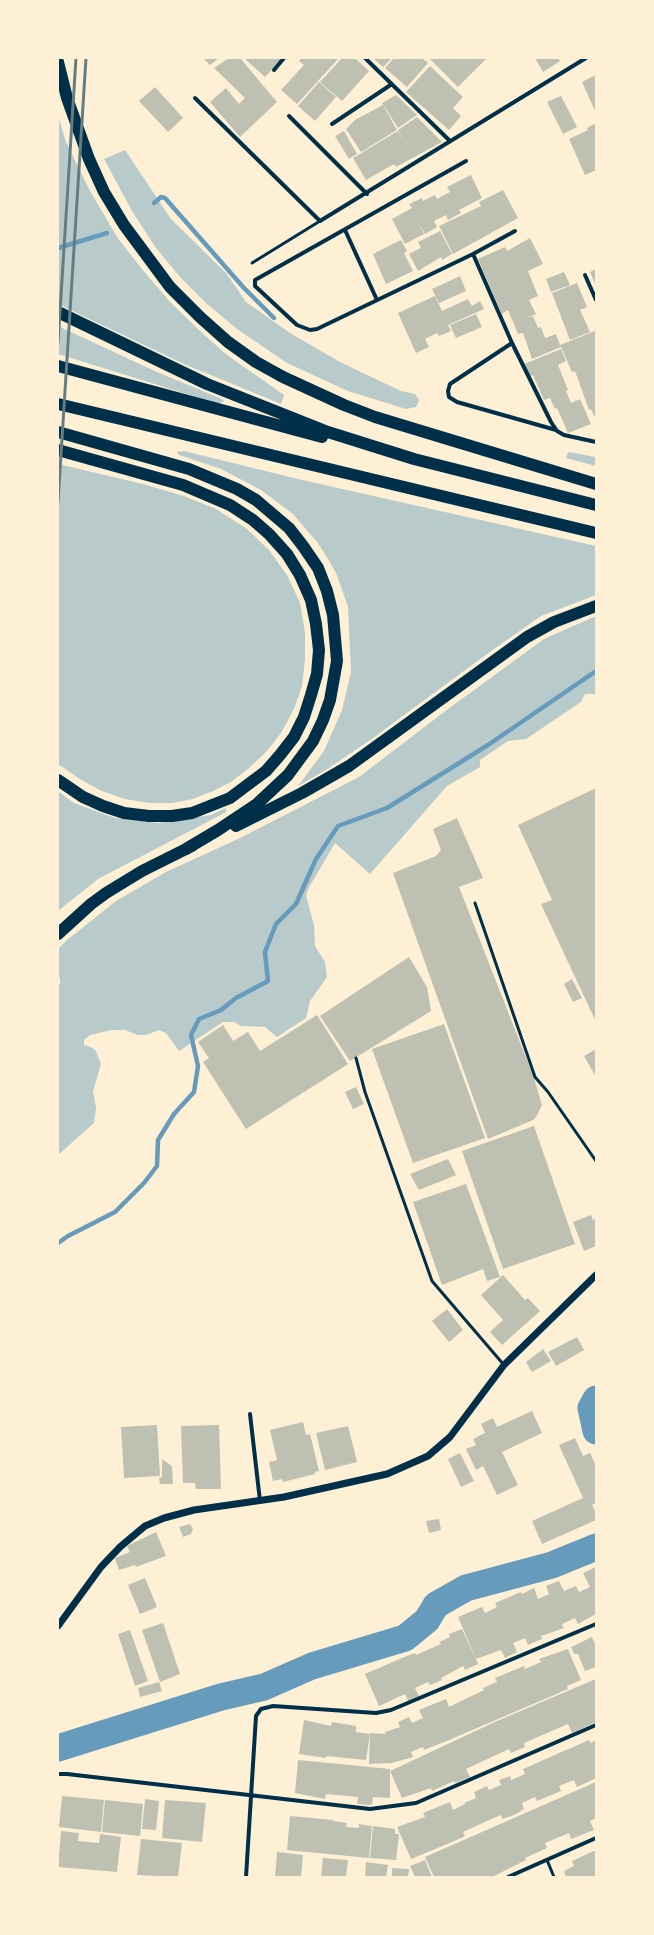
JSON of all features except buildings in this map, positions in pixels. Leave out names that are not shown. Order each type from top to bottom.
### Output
[{"type":"highway","points":[[58,62],[67,98],[89,159],[104,192],[124,225],[170,287],[228,342],[256,362],[283,378],[375,417],[596,484]]},
{"type":"highway","points":[[58,312],[182,372],[280,414],[355,442],[433,464]]},
{"type":"highway","points":[[58,366],[272,425],[596,505]]},
{"type":"highway","points":[[58,404],[596,533]]},
{"type":"highway","points":[[58,432],[171,463],[216,479],[237,489],[268,509],[289,528],[318,568],[327,591],[333,614],[337,661],[330,700],[313,741],[288,775],[269,793],[238,817],[186,849]]},
{"type":"highway","points":[[58,450],[183,485],[230,505],[253,520],[287,554],[300,575],[312,606],[319,650],[317,674],[312,696],[294,737],[266,771],[230,798],[192,813],[172,816],[149,816],[124,812],[103,806],[83,797],[58,780]]},
{"type":"highway","points":[[58,934],[106,893],[131,877],[302,793],[350,766],[514,645],[554,622],[596,606]]},
{"type":"street","points":[[274,70],[284,58]]},
{"type":"street","points":[[365,58],[450,141]]},
{"type":"street","points":[[195,98],[320,221],[367,194],[450,141],[586,58]]},
{"type":"street","points":[[332,124],[392,84]]},
{"type":"street","points":[[290,116],[367,194]]},
{"type":"street","points":[[466,161],[255,280],[255,286],[297,325],[310,330],[325,326],[473,254],[515,231]]},
{"type":"street","points":[[345,230],[376,300]]},
{"type":"street","points":[[473,254],[512,344],[557,431]]},
{"type":"street","points":[[585,275],[596,300]]},
{"type":"street","points":[[512,344],[450,384],[448,391],[449,397],[457,402],[557,431],[564,435],[596,442]]},
{"type":"street","points":[[58,1626],[101,1567],[120,1547],[145,1526],[164,1518],[194,1510],[284,1497],[387,1474],[428,1456],[450,1437],[504,1365],[596,1275]]},
{"type":"street","points":[[250,1414],[260,1501]]},
{"type":"street","points":[[246,1877],[256,1716],[261,1709],[273,1706],[376,1713],[391,1710],[596,1624]]},
{"type":"street","points":[[58,1774],[370,1809],[416,1803],[596,1725]]},
{"type":"street","points":[[508,1877],[596,1838]]},
{"type":"lane","points":[[252,263],[320,221]]},
{"type":"lane","points":[[474,904],[535,1076],[548,1092],[596,1161]]},
{"type":"lane","points":[[356,1058],[365,1092],[432,1281],[504,1365]]},
{"type":"lane","points":[[547,1860],[554,1877]]},
{"type":"shaded area","points":[[58,116],[66,142],[89,189],[117,237],[141,268],[171,303],[227,355],[284,395],[281,404],[184,364],[58,304]]},
{"type":"shaded area","points":[[125,150],[171,219],[226,273],[246,302],[290,333],[340,362],[401,391],[415,394],[419,400],[416,407],[406,409],[348,391],[287,363],[237,329],[207,304],[180,277],[156,248],[132,211],[104,159]]},
{"type":"shaded area","points":[[58,326],[224,401],[219,404],[58,354]]},
{"type":"shaded area","points":[[184,451],[298,479],[596,546],[596,595],[541,616],[373,738],[326,770],[298,786],[324,751],[342,710],[351,672],[348,607],[336,573],[325,554],[317,542],[293,514],[261,490],[221,469],[179,455],[177,452]]},
{"type":"shaded area","points":[[568,452],[596,457],[596,466],[566,458]]},
{"type":"shaded area","points":[[58,464],[143,484],[184,496],[216,509],[247,529],[269,550],[287,575],[300,603],[305,633],[305,660],[302,686],[294,709],[281,733],[267,751],[231,782],[193,799],[172,803],[149,803],[125,799],[102,791],[83,781],[58,764]]},
{"type":"shaded area","points":[[596,616],[596,694],[585,694],[581,702],[526,739],[508,741],[480,760],[480,767],[447,786],[370,874],[335,843],[308,889],[306,896],[314,925],[315,946],[325,962],[327,977],[310,1001],[306,1018],[277,1037],[265,1027],[241,1026],[234,1022],[223,1022],[179,1051],[166,1033],[159,1030],[146,1035],[138,1035],[125,1030],[111,1030],[90,1035],[84,1040],[84,1045],[91,1047],[96,1051],[101,1064],[93,1091],[96,1108],[94,1123],[58,1155],[58,984],[60,984],[60,977],[58,977],[58,949],[116,901],[166,872],[240,838],[359,777],[444,712],[544,639]]},
{"type":"shaded area","points":[[58,791],[74,803],[115,818],[158,823],[211,815],[226,808],[226,812],[98,879],[58,911]]},
{"type":"waterway","points":[[154,203],[161,197],[165,198],[244,288],[274,318]]},
{"type":"waterway","points":[[58,248],[107,233]]},
{"type":"waterway","points":[[58,1243],[68,1236],[115,1212],[144,1183],[157,1166],[158,1140],[174,1114],[194,1092],[198,1066],[191,1035],[199,1019],[221,1010],[236,998],[268,981],[265,952],[276,924],[296,904],[316,859],[338,826],[387,808],[488,745],[596,671]]},
{"type":"waterway","points":[[596,1399],[591,1408],[596,1431]]},
{"type":"waterway","points":[[58,1748],[221,1697],[264,1687],[312,1666],[405,1638],[427,1620],[436,1605],[466,1588],[552,1565],[596,1547]]},
{"type":"railway","points":[[58,343],[76,58]]},
{"type":"railway","points":[[58,502],[86,58]]}]
